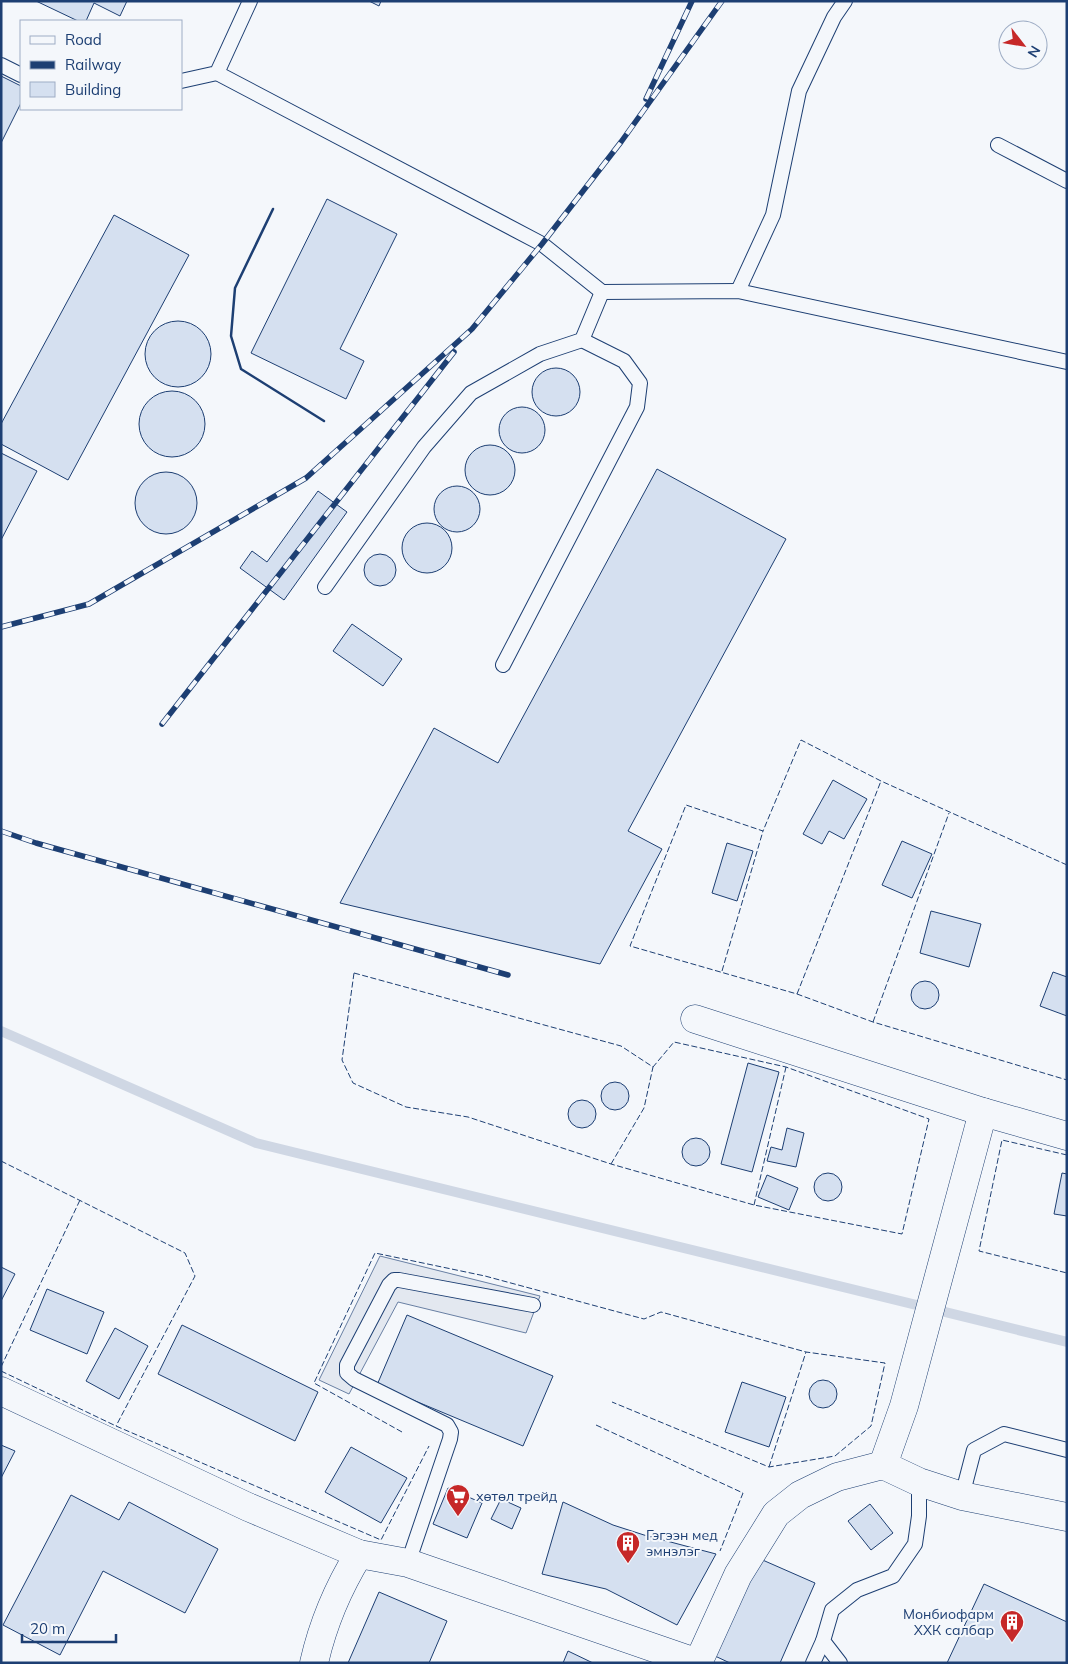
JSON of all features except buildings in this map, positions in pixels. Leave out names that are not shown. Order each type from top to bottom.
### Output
[{"type":"street","points":[[695,1020],[983,1112],[1067,1136]]},
{"type":"street","points":[[883,1465],[904,1406],[983,1112]]},
{"type":"street","points":[[1,1391],[248,1507],[359,1554],[408,1563],[698,1663],[738,1576],[776,1514],[800,1495],[837,1477],[883,1465],[919,1482],[962,1496],[1067,1517]]},
{"type":"street","points":[[314,1663],[324,1628],[343,1580],[359,1554]]},
{"type":"lane","points":[[217,73],[250,1]]},
{"type":"lane","points":[[738,291],[773,215],[799,91],[834,16],[845,1]]},
{"type":"lane","points":[[1,65],[20,74]]},
{"type":"lane","points":[[182,81],[217,73],[542,244],[602,292],[738,291],[1067,362]]},
{"type":"lane","points":[[998,145],[1067,181]]},
{"type":"lane","points":[[582,340],[602,292]]},
{"type":"lane","points":[[326,587],[424,447],[471,394],[540,354],[582,340],[624,360],[640,383],[637,407],[503,665]]},
{"type":"lane","points":[[408,1563],[451,1432],[447,1425],[354,1379],[347,1373],[347,1365],[389,1285],[394,1280],[533,1305]]},
{"type":"lane","points":[[962,1496],[974,1450],[1004,1434],[1067,1450]]},
{"type":"lane","points":[[813,1663],[823,1641],[832,1610],[857,1590],[892,1576],[915,1544],[919,1516],[919,1482]]},
{"type":"lane","points":[[823,1641],[840,1663]]},
{"type":"shaded area","points":[[380,1256],[540,1296],[526,1333],[398,1302],[349,1394],[319,1380]]},
{"type":"waterway","points":[[1,1031],[256,1143],[1067,1342]]},
{"type":"railway","points":[[646,99],[692,1]]},
{"type":"railway","points":[[1,627],[89,604],[306,478],[472,329],[542,244],[621,142],[722,1]]},
{"type":"railway","points":[[162,724],[454,352]]},
{"type":"railway","points":[[1,831],[36,843],[508,975]]},
{"type":"fence","points":[[1067,865],[881,781],[801,740],[763,831],[686,805],[630,946],[797,994],[873,1022],[1067,1080]]},
{"type":"fence","points":[[797,994],[881,781]]},
{"type":"fence","points":[[873,1022],[949,813]]},
{"type":"fence","points":[[722,971],[763,831]]},
{"type":"fence","points":[[354,973],[621,1046],[653,1067],[674,1042],[786,1067],[929,1119],[902,1234],[754,1205],[611,1164],[468,1117],[406,1107],[353,1083],[342,1060],[354,973]]},
{"type":"fence","points":[[611,1164],[644,1108],[653,1067]]},
{"type":"fence","points":[[754,1205],[786,1067]]},
{"type":"fence","points":[[1067,1155],[1002,1140],[979,1251],[1067,1273]]},
{"type":"fence","points":[[1,1161],[185,1253],[195,1276],[116,1426]]},
{"type":"fence","points":[[1,1367],[80,1200]]},
{"type":"fence","points":[[402,1432],[314,1383],[375,1253],[485,1276],[644,1319],[661,1312],[806,1352],[885,1363],[871,1426],[835,1456],[769,1467],[612,1402]]},
{"type":"fence","points":[[769,1467],[806,1352]]},
{"type":"fence","points":[[1,1371],[116,1426],[381,1540],[429,1446]]},
{"type":"fence","points":[[596,1425],[743,1493],[720,1551]]},
{"type":"wall","points":[[273,209],[235,288],[231,336],[241,369],[324,421]]},
{"type":"place","name":"хөтөл трейд","points":[[458,1517]]},
{"type":"place","name":"Гэгээн мед эмнэлэг","points":[[628,1564]]},
{"type":"place","name":"Монбиофарм ХХК салбар","points":[[1012,1643]]}]
